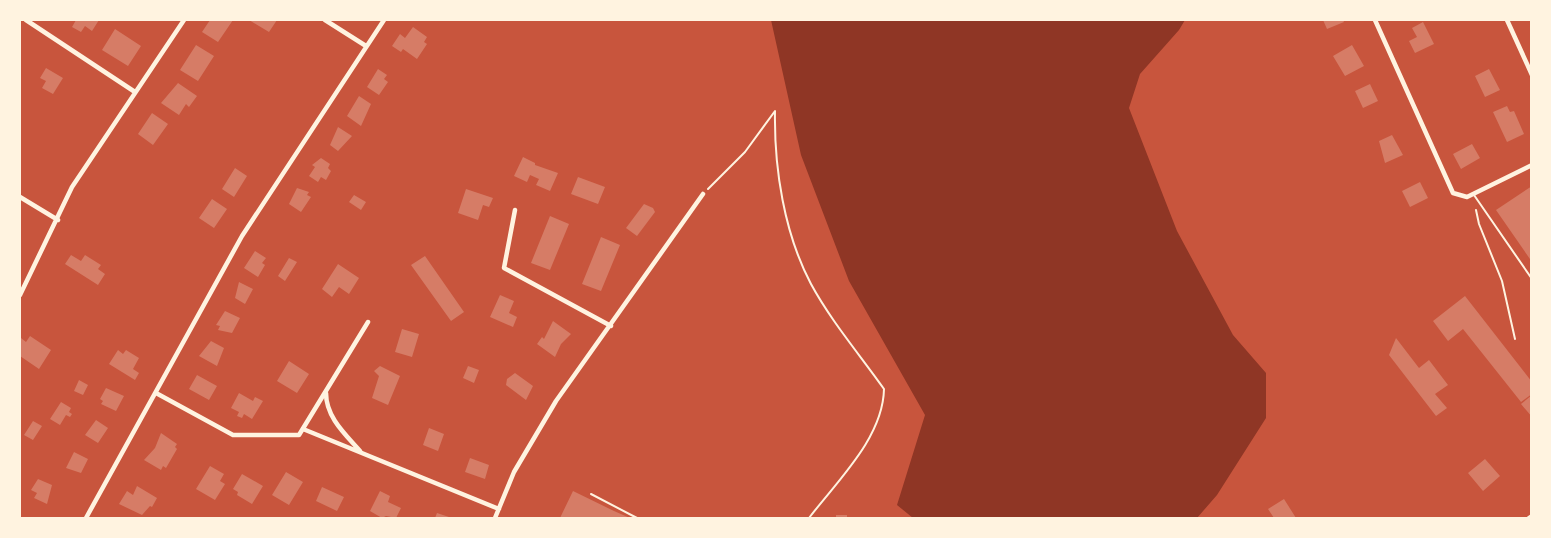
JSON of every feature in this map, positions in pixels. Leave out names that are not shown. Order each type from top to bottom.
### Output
[{"type":"street","points":[[26,20],[135,92]]},
{"type":"street","points":[[20,296],[72,187],[183,20]]},
{"type":"street","points":[[325,20],[366,46]]},
{"type":"street","points":[[86,519],[242,236],[384,20]]},
{"type":"street","points":[[1375,20],[1453,193],[1467,197],[1532,165]]},
{"type":"street","points":[[1507,20],[1532,75]]},
{"type":"street","points":[[495,519],[514,472],[556,401],[612,326],[703,194]]},
{"type":"street","points":[[20,197],[57,220]]},
{"type":"street","points":[[515,210],[504,268],[612,326]]},
{"type":"street","points":[[156,393],[233,435],[299,435],[368,322]]},
{"type":"street","points":[[326,391],[326,402],[332,416],[362,453]]},
{"type":"street","points":[[303,429],[499,509]]},
{"type":"lane","points":[[1473,194],[1532,279]]},
{"type":"path","points":[[703,194],[745,152],[775,111],[776,162],[796,249],[811,285],[884,389],[880,418],[809,519]]},
{"type":"path","points":[[1473,194],[1479,224],[1502,281],[1515,339]]},
{"type":"path","points":[[591,494],[637,519]]},
{"type":"shaded area","points":[[771,20],[1185,20],[1140,74],[1129,108],[1177,231],[1233,335],[1266,373],[1266,418],[1217,495],[1197,518],[913,518],[897,505],[925,415],[849,281],[801,155]]},
{"type":"building","points":[[76,20],[99,20],[92,31],[85,26],[81,32],[72,27]]},
{"type":"building","points":[[210,20],[233,20],[218,42],[202,32]]},
{"type":"building","points":[[249,20],[277,20],[269,32]]},
{"type":"building","points":[[1323,20],[1343,20],[1344,22],[1327,29]]},
{"type":"building","points":[[1423,22],[1434,44],[1415,53],[1409,41],[1417,37],[1412,28]]},
{"type":"building","points":[[413,27],[427,37],[424,42],[427,44],[417,59],[403,49],[401,52],[392,46],[400,34],[405,38]]},
{"type":"building","points":[[115,29],[141,46],[128,66],[102,50]]},
{"type":"building","points":[[196,45],[214,56],[198,81],[180,70]]},
{"type":"building","points":[[1352,45],[1364,66],[1345,76],[1333,56]]},
{"type":"building","points":[[46,68],[63,78],[53,94],[42,88],[46,81],[40,78]]},
{"type":"building","points":[[378,69],[387,75],[384,79],[388,82],[379,95],[367,87]]},
{"type":"building","points":[[1489,69],[1500,90],[1485,97],[1475,76]]},
{"type":"building","points":[[178,83],[197,96],[189,107],[186,104],[179,115],[161,103]]},
{"type":"building","points":[[1370,84],[1378,101],[1363,108],[1355,91]]},
{"type":"building","points":[[359,96],[371,104],[361,126],[347,116]]},
{"type":"building","points":[[1507,106],[1510,112],[1514,111],[1524,134],[1507,142],[1493,112]]},
{"type":"building","points":[[152,113],[168,124],[153,145],[138,134]]},
{"type":"building","points":[[338,127],[352,136],[338,151],[330,145]]},
{"type":"building","points":[[1392,135],[1403,155],[1385,163],[1379,141]]},
{"type":"building","points":[[1472,144],[1480,158],[1461,169],[1453,154]]},
{"type":"building","points":[[523,157],[535,165],[558,173],[550,191],[536,185],[539,179],[530,175],[527,182],[514,176]]},
{"type":"building","points":[[321,158],[330,164],[328,168],[331,171],[326,180],[321,177],[318,182],[309,176],[315,167],[312,165]]},
{"type":"building","points":[[235,168],[247,176],[234,197],[222,189]]},
{"type":"building","points":[[578,177],[605,187],[598,204],[571,194]]},
{"type":"building","points":[[1420,182],[1428,198],[1410,207],[1402,191]]},
{"type":"building","points":[[1532,186],[1532,262],[1496,210]]},
{"type":"building","points":[[297,188],[309,192],[307,195],[311,197],[301,212],[289,204]]},
{"type":"building","points":[[466,189],[493,198],[489,207],[483,205],[478,220],[458,213]]},
{"type":"building","points":[[354,195],[366,202],[361,210],[349,202]]},
{"type":"building","points":[[212,199],[227,209],[214,228],[199,218]]},
{"type":"building","points":[[644,204],[653,208],[655,212],[637,236],[626,228]]},
{"type":"building","points":[[550,216],[569,224],[550,270],[531,263]]},
{"type":"building","points":[[601,237],[620,245],[601,291],[582,284]]},
{"type":"building","points":[[255,251],[266,258],[258,277],[244,268]]},
{"type":"building","points":[[71,255],[81,261],[85,255],[101,265],[98,269],[105,274],[98,285],[65,264]]},
{"type":"building","points":[[425,256],[464,312],[451,321],[411,265]]},
{"type":"building","points":[[289,258],[297,262],[285,281],[278,276]]},
{"type":"building","points":[[338,264],[359,278],[349,294],[339,287],[332,297],[322,289]]},
{"type":"building","points":[[239,282],[253,289],[245,304],[235,298]]},
{"type":"building","points":[[500,295],[514,301],[509,313],[517,317],[513,327],[490,317]]},
{"type":"building","points":[[1465,296],[1532,382],[1532,394],[1521,402],[1463,329],[1448,341],[1433,321]]},
{"type":"building","points":[[225,311],[240,318],[232,333],[218,330],[220,326],[216,325]]},
{"type":"building","points":[[553,321],[571,334],[561,344],[555,357],[537,344],[542,337],[544,339]]},
{"type":"building","points":[[402,329],[419,334],[412,357],[395,352]]},
{"type":"building","points":[[30,336],[51,350],[39,369],[20,356],[21,338],[26,342]]},
{"type":"building","points":[[1396,338],[1419,368],[1429,360],[1448,385],[1435,394],[1447,408],[1436,416],[1389,355]]},
{"type":"building","points":[[211,341],[224,348],[217,366],[199,356]]},
{"type":"building","points":[[118,350],[123,354],[126,350],[139,358],[133,369],[139,373],[135,380],[109,364]]},
{"type":"building","points":[[289,361],[309,374],[297,393],[277,381]]},
{"type":"building","points":[[380,366],[400,376],[388,405],[372,398],[379,376],[374,371]]},
{"type":"building","points":[[468,366],[479,370],[474,383],[463,378]]},
{"type":"building","points":[[515,373],[533,386],[526,400],[506,385],[507,379]]},
{"type":"building","points":[[197,375],[217,386],[209,400],[189,389]]},
{"type":"building","points":[[79,380],[88,385],[83,395],[74,391]]},
{"type":"building","points":[[106,388],[124,396],[116,411],[101,404],[103,401],[100,399]]},
{"type":"building","points":[[239,393],[253,401],[255,397],[263,401],[252,419],[244,414],[242,418],[237,416],[239,412],[231,408]]},
{"type":"building","points":[[1532,395],[1532,417],[1521,404]]},
{"type":"building","points":[[61,402],[71,408],[69,412],[72,414],[70,417],[66,415],[60,425],[50,419]]},
{"type":"building","points":[[96,420],[108,428],[98,443],[85,435]]},
{"type":"building","points":[[33,421],[42,426],[33,440],[24,435]]},
{"type":"building","points":[[429,428],[444,434],[438,451],[423,445]]},
{"type":"building","points":[[161,433],[177,444],[175,447],[177,449],[166,468],[163,466],[161,470],[144,460],[155,448]]},
{"type":"building","points":[[74,452],[88,459],[81,473],[66,468]]},
{"type":"building","points":[[470,458],[489,465],[485,479],[465,472]]},
{"type":"building","points":[[1485,459],[1500,476],[1483,491],[1468,473]]},
{"type":"building","points":[[210,466],[224,474],[220,481],[225,484],[215,500],[196,489]]},
{"type":"building","points":[[286,472],[303,482],[289,505],[272,495]]},
{"type":"building","points":[[242,474],[263,486],[252,504],[237,495],[238,492],[233,489]]},
{"type":"building","points":[[38,479],[52,485],[47,504],[34,498],[37,493],[31,490]]},
{"type":"building","points":[[137,486],[157,498],[152,507],[150,506],[142,515],[119,504],[127,491],[133,495]]},
{"type":"building","points":[[322,487],[344,497],[337,511],[316,501]]},
{"type":"building","points":[[380,491],[390,496],[388,502],[401,508],[396,518],[386,516],[382,518],[370,511]]},
{"type":"building","points":[[573,491],[614,511],[630,518],[560,518]]},
{"type":"building","points":[[1284,499],[1296,518],[1274,518],[1268,509]]},
{"type":"building","points":[[437,513],[452,518],[435,518]]},
{"type":"building","points":[[836,515],[847,515],[847,518],[836,518]]}]
